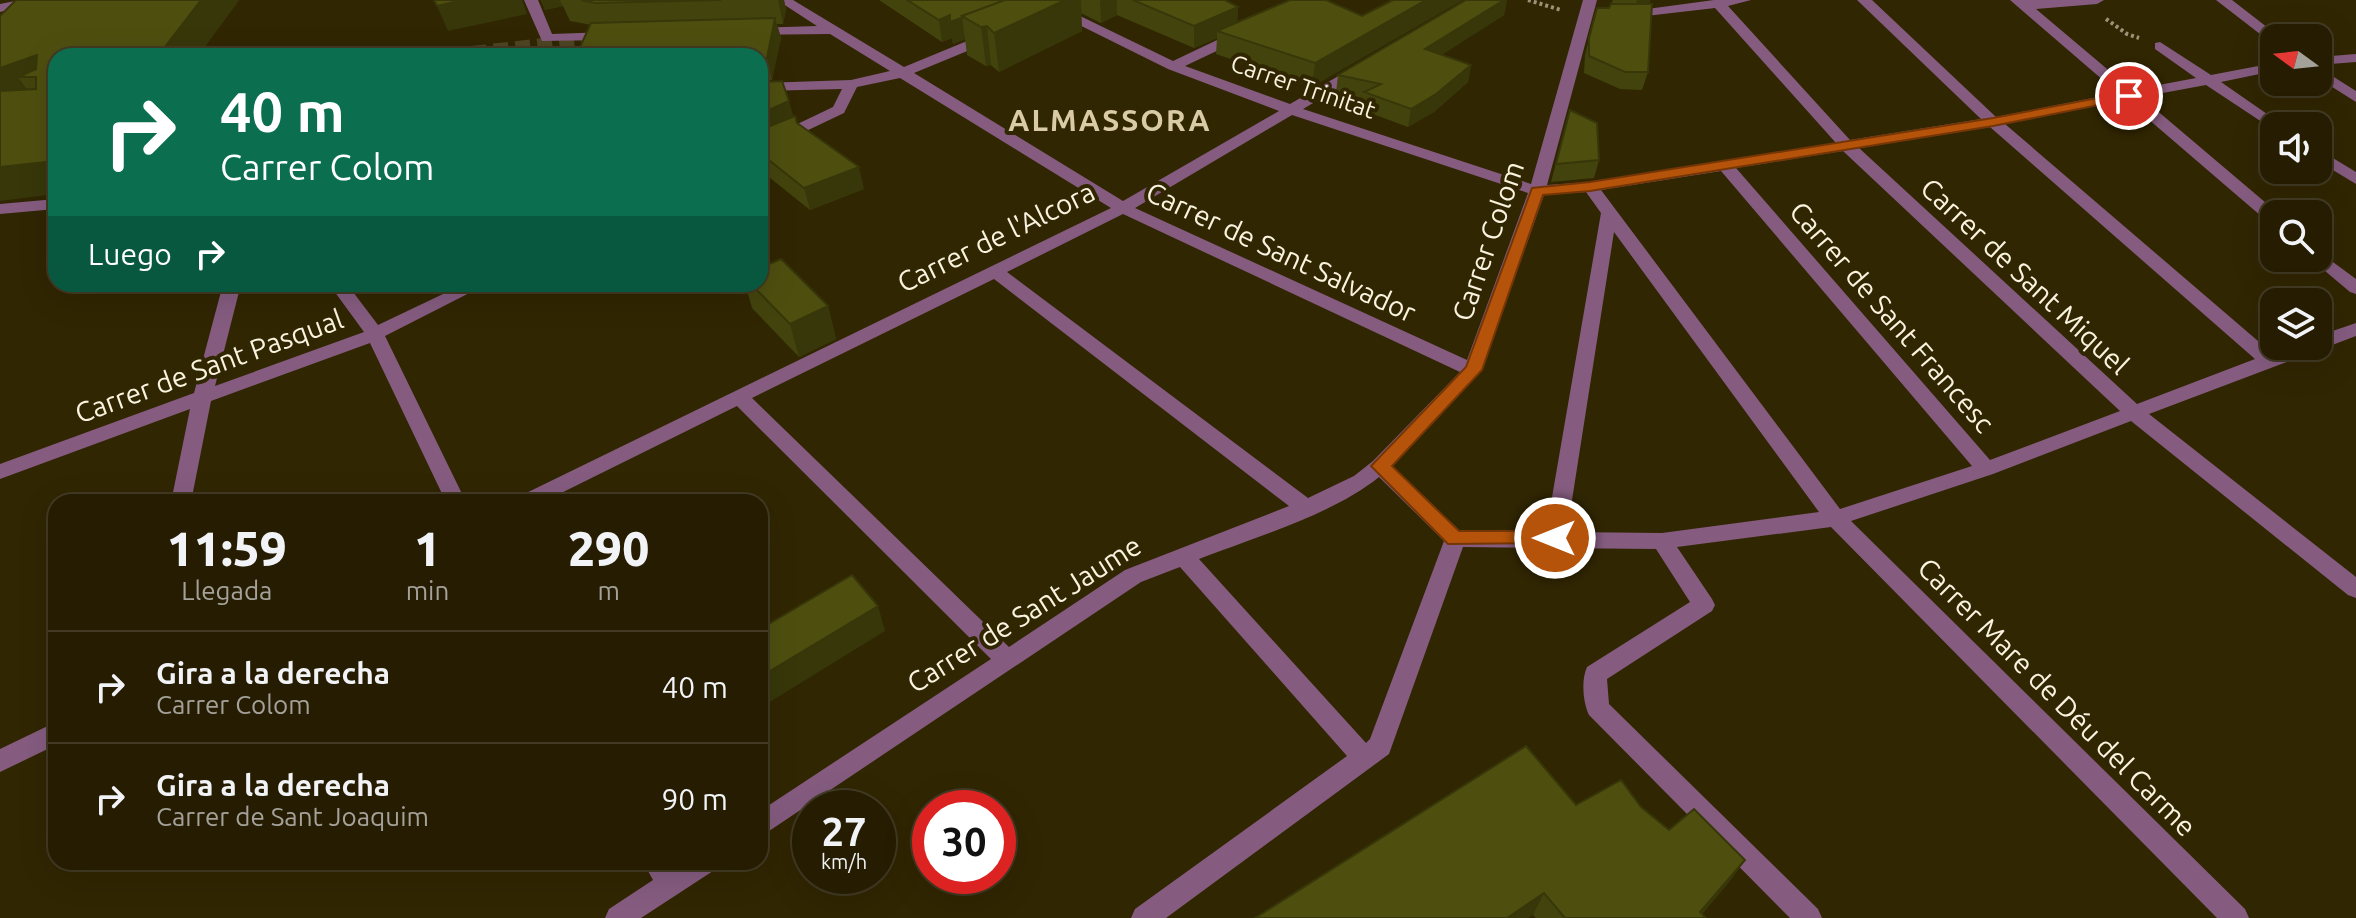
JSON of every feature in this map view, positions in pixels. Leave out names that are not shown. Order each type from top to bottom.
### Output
[{"type":"street","points":[[0,8],[41,0]]},
{"type":"street","points":[[531,0],[547,38],[625,36],[583,41]]},
{"type":"street","name":"Carrer de Sant Salvador","points":[[784,0],[1123,208],[1473,370]]},
{"type":"street","name":"Carrer Trinitat","points":[[1036,0],[1173,66],[1291,110],[1537,191]]},
{"type":"street","points":[[1596,10],[1635,16],[1744,0]]},
{"type":"street","points":[[1380,466],[1455,539],[1662,541],[1835,518],[1986,469],[2269,361],[1993,122],[1864,0]]},
{"type":"street","points":[[2223,0],[2260,28]]},
{"type":"street","points":[[2021,3],[2091,1]]},
{"type":"street","points":[[1037,18],[1082,3]]},
{"type":"street","points":[[2021,3],[2084,60],[2260,206]]},
{"type":"street","name":"Carrer de Sant Miquel","points":[[1719,4],[1847,146],[2133,412],[2356,589]]},
{"type":"street","name":"Carrer Colom","points":[[1380,466],[1473,370],[1537,191],[1596,10]]},
{"type":"street","points":[[1173,66],[1258,27]]},
{"type":"street","points":[[737,33],[829,30]]},
{"type":"street","points":[[768,87],[851,84],[902,73],[999,33]]},
{"type":"street","points":[[2155,44],[2260,116]]},
{"type":"street","points":[[2332,60],[2356,58]]},
{"type":"street","name":"Carrer de l'Alcora","points":[[541,494],[1123,208],[1372,63]]},
{"type":"street","points":[[1537,191],[1590,187],[1993,122],[2260,70]]},
{"type":"street","points":[[2332,81],[2356,98]]},
{"type":"street","points":[[768,144],[839,110],[851,84]]},
{"type":"street","points":[[2332,163],[2356,179]]},
{"type":"street","name":"Carrer de Sant Francesc","points":[[1725,165],[1986,469]]},
{"type":"street","name":"Carrer Mare de Déu del Carme","points":[[1590,187],[1835,518],[2236,918]]},
{"type":"street","points":[[0,209],[48,205]]},
{"type":"street","points":[[1555,538],[1609,214]]},
{"type":"street","points":[[2332,268],[2356,288]]},
{"type":"street","points":[[995,271],[1306,508]]},
{"type":"street","points":[[183,494],[202,400],[230,292]]},
{"type":"street","points":[[344,292],[375,334],[452,494]]},
{"type":"street","name":"Carrer de Sant Pasqual","points":[[0,472],[375,334],[462,292]]},
{"type":"street","points":[[2332,338],[2356,329]]},
{"type":"street","points":[[739,397],[1007,660]]},
{"type":"street","name":"Carrer de Sant Jaume","points":[[768,820],[1133,576],[1306,508],[1361,481],[1380,466]]},
{"type":"street","points":[[1144,918],[1380,746],[1455,539]]},
{"type":"street","points":[[1662,541],[1704,605],[1595,674],[1597,708],[1809,918]]},
{"type":"street","points":[[1182,555],[1363,757]]},
{"type":"street","points":[[0,761],[48,737]]},
{"type":"street","points":[[661,870],[670,885]]},
{"type":"street","points":[[618,918],[692,870]]},
{"type":"path","points":[[1528,0],[1559,9],[1596,10]]},
{"type":"path","points":[[2091,1],[2127,34],[2155,44]]},
{"type":"building","points":[[16,0],[201,0],[164,48],[48,48],[48,162],[0,167],[0,91],[36,89],[36,77],[18,77],[36,69],[37,55],[0,68],[0,16]]},
{"type":"building","points":[[434,0],[462,0],[437,6]]},
{"type":"building","points":[[581,0],[721,0],[595,3]]},
{"type":"building","points":[[907,0],[1005,0],[950,22],[950,15],[939,20]]},
{"type":"building","points":[[1005,0],[1065,0],[994,33],[987,26],[981,27],[962,16]]},
{"type":"building","points":[[1133,0],[1225,0],[1238,7],[1194,26]]},
{"type":"building","points":[[1290,0],[1326,0],[1362,16],[1393,0],[1426,0],[1315,63],[1217,31]]},
{"type":"building","points":[[1466,0],[1504,0],[1425,49],[1471,65],[1436,94],[1411,109],[1364,92],[1381,84],[1338,75]]},
{"type":"building","points":[[1611,4],[1652,4],[1648,72],[1625,72],[1589,56],[1589,38],[1597,8],[1609,8]]},
{"type":"building","points":[[775,18],[768,53],[768,48],[580,48],[591,23]]},
{"type":"building","points":[[782,81],[789,101],[768,110],[768,82]]},
{"type":"building","points":[[1570,110],[1597,123],[1599,160],[1556,164]]},
{"type":"building","points":[[795,116],[797,123],[859,167],[804,188],[768,159],[768,127]]},
{"type":"building","points":[[781,259],[828,306],[790,324],[759,292],[768,292],[768,265]]},
{"type":"building","points":[[852,575],[878,606],[768,672],[768,624]]},
{"type":"building","points":[[1526,746],[1576,805],[1621,780],[1641,807],[1669,830],[1694,809],[1745,860],[1700,912],[1706,918],[1565,918],[1544,893],[1507,918],[1255,918]]},
{"type":"tunnel","points":[[521,48],[583,41]]},
{"type":"district","name":"ALMASSORA","points":[[1110,121]]},
{"type":"route","points":[[1555,538],[1455,539],[1380,466],[1473,370],[1537,191],[1590,187],[1993,122],[2129,96]]}]
